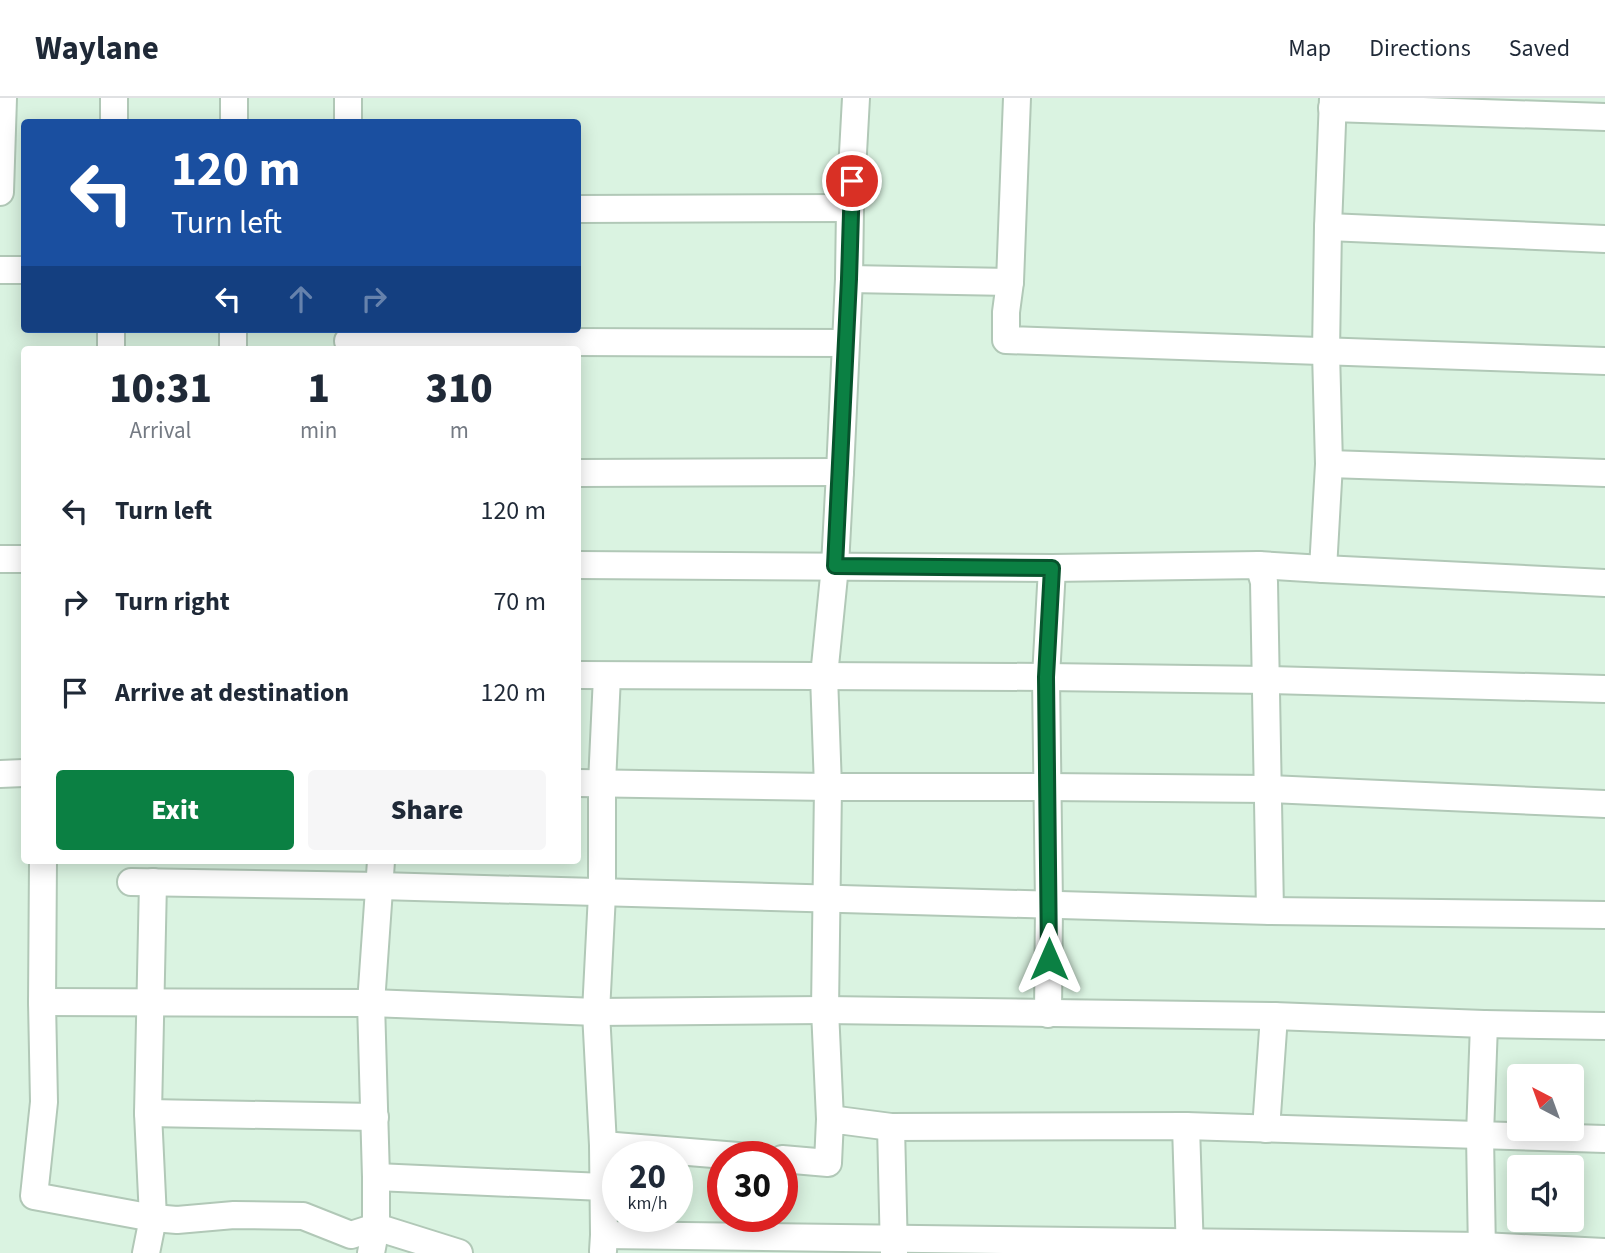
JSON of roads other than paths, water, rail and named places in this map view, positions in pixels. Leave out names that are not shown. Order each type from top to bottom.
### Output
[{"type":"street","points":[[0,192],[3,98]]},
{"type":"street","points":[[114,98],[114,119]]},
{"type":"street","points":[[234,98],[234,119]]},
{"type":"street","points":[[348,98],[348,119]]},
{"type":"street","points":[[798,1160],[828,1163],[830,1119],[825,1010],[825,899],[828,787],[824,676],[835,566],[856,98]]},
{"type":"street","points":[[1017,98],[1006,340],[1605,360]]},
{"type":"street","points":[[1323,569],[1329,464],[1326,352],[1333,103],[1605,117]]},
{"type":"street","points":[[581,209],[850,208]]},
{"type":"street","points":[[1328,227],[1605,239]]},
{"type":"street","points":[[0,270],[21,270]]},
{"type":"street","points":[[849,279],[1010,282]]},
{"type":"street","points":[[348,340],[845,343]]},
{"type":"street","points":[[1329,464],[1605,473]]},
{"type":"street","points":[[581,473],[840,472]]},
{"type":"street","points":[[0,559],[21,559]]},
{"type":"street","points":[[581,565],[1052,568],[1259,565],[1605,583]]},
{"type":"street","points":[[1259,565],[1264,582],[1270,911]]},
{"type":"street","points":[[1048,1014],[1046,677],[1052,568]]},
{"type":"street","points":[[581,675],[1046,677],[1605,689]]},
{"type":"street","points":[[603,1141],[596,1012],[602,894],[590,783],[607,676]]},
{"type":"street","points":[[0,774],[21,773]]},
{"type":"street","points":[[590,783],[1268,789],[1605,804]]},
{"type":"street","points":[[43,864],[44,1102],[34,1196],[177,1220],[234,1214],[303,1216],[351,1235],[459,1253]]},
{"type":"street","points":[[373,1240],[376,1117],[371,1003],[380,874]]},
{"type":"street","points":[[146,1253],[153,1218],[148,1113],[149,1002],[142,882],[380,874],[602,894],[1270,911],[1605,915]]},
{"type":"street","points":[[42,1002],[371,1003],[596,1012],[825,1010],[1274,1016],[1605,1026]]},
{"type":"street","points":[[1266,1129],[1274,1016]]},
{"type":"street","points":[[1482,1250],[1480,1135],[1484,1024]]},
{"type":"street","points":[[148,1113],[376,1117]]},
{"type":"street","points":[[830,1119],[891,1127],[1186,1126],[1605,1139]]},
{"type":"street","points":[[1186,1126],[1190,1247]]},
{"type":"street","points":[[891,1127],[894,1246]]},
{"type":"street","points":[[376,1177],[602,1187]]},
{"type":"street","points":[[603,1244],[1605,1252]]}]
